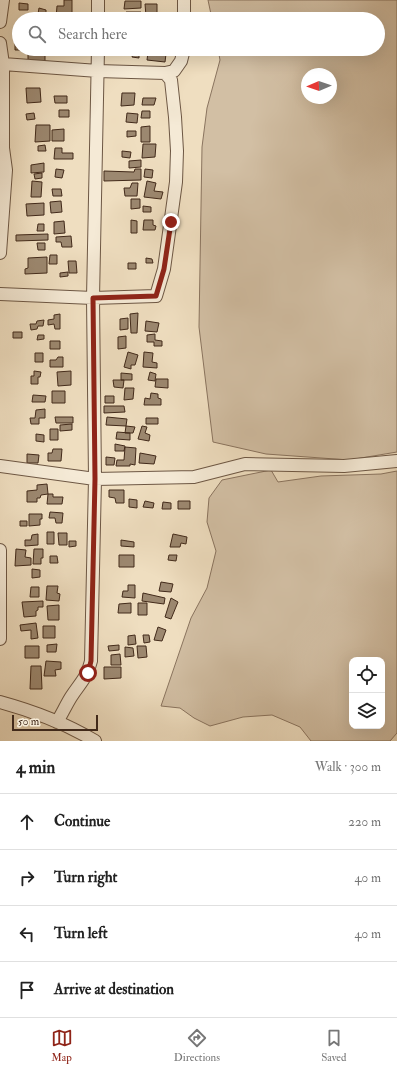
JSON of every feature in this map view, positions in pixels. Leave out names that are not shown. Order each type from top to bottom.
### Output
[{"type":"street","points":[[0,22],[3,0]]},
{"type":"street","points":[[98,0],[98,12]]},
{"type":"street","points":[[184,0],[184,12]]},
{"type":"street","points":[[0,43],[3,64],[1,147],[6,170],[3,193],[0,252]]},
{"type":"street","points":[[57,722],[71,698],[86,677],[91,661],[95,479],[93,298],[98,56]]},
{"type":"street","points":[[3,64],[98,71],[165,73],[174,71],[181,61],[182,56]]},
{"type":"street","points":[[0,294],[93,298],[156,296],[164,269],[176,182],[175,117],[171,80],[165,73]]},
{"type":"street","points":[[0,466],[95,479],[194,477],[245,464],[344,466],[397,461]]},
{"type":"street","points":[[0,550],[0,639]]},
{"type":"street","points":[[0,702],[57,722],[76,730],[95,741]]},
{"type":"shaded area","points":[[208,0],[397,0],[397,452],[349,460],[266,454],[213,442],[199,327],[202,147],[207,108],[220,60],[219,56],[385,56],[385,12],[211,12]]},
{"type":"shaded area","points":[[271,470],[278,482],[321,476],[381,474],[397,471],[397,733],[390,741],[311,741],[300,727],[272,715],[243,717],[210,726],[194,718],[180,708],[161,706],[191,618],[207,588],[216,551],[207,522],[209,498],[222,480]]},
{"type":"building","points":[[64,0],[72,0],[72,12],[56,12],[57,6],[64,6]]},
{"type":"building","points":[[125,1],[141,1],[141,8],[124,9]]},
{"type":"building","points":[[19,3],[28,4],[28,10],[19,10]]},
{"type":"building","points":[[145,4],[157,4],[157,12],[146,12]]},
{"type":"building","points":[[39,8],[46,10],[46,12],[38,12]]},
{"type":"building","points":[[28,56],[45,56],[45,61],[28,61]]},
{"type":"building","points":[[139,56],[139,58],[132,57]]},
{"type":"building","points":[[148,56],[166,56],[165,62],[147,60]]},
{"type":"building","points":[[26,88],[40,88],[41,102],[27,103]]},
{"type":"building","points":[[122,93],[135,93],[134,105],[121,106]]},
{"type":"building","points":[[54,96],[67,96],[67,103],[55,103]]},
{"type":"building","points":[[143,98],[156,98],[154,105],[142,105]]},
{"type":"building","points":[[59,110],[69,110],[69,117],[59,117]]},
{"type":"building","points":[[142,111],[150,111],[150,118],[141,118]]},
{"type":"building","points":[[34,113],[35,119],[27,120],[26,114]]},
{"type":"building","points":[[127,113],[138,114],[137,123],[126,122]]},
{"type":"building","points":[[36,125],[50,125],[50,141],[35,142]]},
{"type":"building","points":[[150,126],[150,142],[141,142],[141,127]]},
{"type":"building","points":[[64,129],[64,141],[52,141],[52,130]]},
{"type":"building","points":[[127,131],[136,131],[136,136],[127,137]]},
{"type":"building","points":[[143,144],[156,144],[155,157],[142,158]]},
{"type":"building","points":[[45,145],[46,151],[38,151],[38,146]]},
{"type":"building","points":[[55,148],[62,148],[62,153],[73,153],[73,159],[54,159]]},
{"type":"building","points":[[122,151],[131,152],[130,158],[122,157]]},
{"type":"building","points":[[141,160],[141,167],[129,168],[129,161]]},
{"type":"building","points":[[44,163],[44,172],[31,173],[31,165]]},
{"type":"building","points":[[56,169],[64,170],[62,178],[55,177]]},
{"type":"building","points":[[135,169],[141,169],[141,180],[104,181],[104,171],[134,172]]},
{"type":"building","points":[[145,169],[153,170],[152,178],[144,177]]},
{"type":"building","points":[[42,173],[42,178],[35,179],[34,174]]},
{"type":"building","points":[[32,181],[42,182],[41,197],[31,197]]},
{"type":"building","points":[[147,181],[156,183],[154,191],[163,192],[161,199],[144,197]]},
{"type":"building","points":[[132,183],[138,183],[137,196],[125,196],[124,188],[130,188]]},
{"type":"building","points":[[52,189],[61,189],[62,196],[53,196]]},
{"type":"building","points":[[131,199],[140,199],[140,208],[131,209]]},
{"type":"building","points":[[61,201],[62,212],[51,213],[50,202]]},
{"type":"building","points":[[44,203],[44,215],[27,216],[26,204]]},
{"type":"building","points":[[143,206],[151,207],[151,212],[143,212]]},
{"type":"building","points":[[131,220],[137,221],[137,233],[131,233]]},
{"type":"building","points":[[144,220],[153,220],[153,225],[156,226],[155,230],[143,230]]},
{"type":"building","points":[[64,221],[65,233],[54,234],[54,222]]},
{"type":"building","points":[[38,224],[44,224],[44,231],[37,231]]},
{"type":"building","points":[[48,234],[48,240],[16,241],[16,235]]},
{"type":"building","points":[[71,236],[72,247],[62,247],[61,242],[56,242],[56,237]]},
{"type":"building","points":[[37,243],[45,243],[45,250],[38,250]]},
{"type":"building","points":[[50,255],[57,255],[57,264],[49,264]]},
{"type":"building","points":[[47,257],[47,273],[25,274],[25,269],[28,268],[28,258]]},
{"type":"building","points":[[146,258],[152,259],[153,263],[146,263]]},
{"type":"building","points":[[68,261],[76,261],[77,273],[69,273]]},
{"type":"building","points":[[128,263],[136,263],[136,269],[128,269]]},
{"type":"building","points":[[68,272],[68,276],[60,277],[60,273]]},
{"type":"building","points":[[138,313],[137,333],[131,333],[130,314]]},
{"type":"building","points":[[60,314],[60,329],[55,329],[54,324],[48,325],[48,320],[54,319],[54,315]]},
{"type":"building","points":[[128,318],[128,329],[120,330],[120,319]]},
{"type":"building","points":[[44,320],[43,326],[38,326],[37,329],[31,330],[30,324],[36,324],[37,321]]},
{"type":"building","points":[[146,321],[159,323],[157,332],[145,331]]},
{"type":"building","points":[[13,332],[22,332],[22,338],[13,338]]},
{"type":"building","points":[[155,334],[155,340],[162,341],[162,346],[154,346],[154,342],[147,342],[147,335]]},
{"type":"building","points":[[38,335],[44,335],[44,339],[37,340]]},
{"type":"building","points":[[126,336],[126,348],[118,349],[118,337]]},
{"type":"building","points":[[50,341],[60,341],[60,349],[50,349]]},
{"type":"building","points":[[128,352],[138,355],[135,365],[131,365],[131,369],[124,367]]},
{"type":"building","points":[[144,352],[153,353],[152,362],[157,363],[157,368],[143,367]]},
{"type":"building","points":[[35,353],[43,353],[43,362],[35,362]]},
{"type":"building","points":[[58,357],[63,357],[63,367],[50,367],[50,360],[56,360]]},
{"type":"building","points":[[34,371],[41,372],[40,377],[38,377],[38,384],[31,384],[31,376],[34,376]]},
{"type":"building","points":[[71,371],[71,385],[58,386],[57,372]]},
{"type":"building","points":[[150,372],[156,374],[155,381],[148,380]]},
{"type":"building","points":[[121,373],[132,374],[132,380],[121,380]]},
{"type":"building","points":[[156,379],[168,379],[168,388],[155,387]]},
{"type":"building","points":[[113,380],[124,380],[123,388],[114,387]]},
{"type":"building","points":[[125,388],[134,388],[133,399],[124,400]]},
{"type":"building","points":[[52,391],[65,391],[65,403],[52,403]]},
{"type":"building","points":[[151,393],[158,394],[158,398],[161,399],[161,405],[144,405],[145,398],[150,399]]},
{"type":"building","points":[[33,395],[46,396],[45,402],[32,402]]},
{"type":"building","points":[[105,396],[114,396],[114,403],[105,403]]},
{"type":"building","points":[[104,406],[124,406],[125,412],[104,413]]},
{"type":"building","points":[[45,409],[45,418],[39,418],[39,424],[31,424],[30,418],[35,418],[36,410]]},
{"type":"building","points":[[55,417],[73,417],[73,423],[56,423]]},
{"type":"building","points":[[107,417],[127,419],[126,426],[106,425]]},
{"type":"building","points":[[146,418],[158,418],[158,424],[146,424]]},
{"type":"building","points":[[72,424],[72,430],[60,431],[60,425]]},
{"type":"building","points":[[126,426],[135,427],[133,433],[125,433]]},
{"type":"building","points":[[142,426],[147,427],[145,433],[150,435],[149,441],[138,439]]},
{"type":"building","points":[[50,429],[58,429],[58,440],[50,440]]},
{"type":"building","points":[[117,432],[130,433],[130,440],[116,439]]},
{"type":"building","points":[[36,434],[44,435],[44,442],[36,441]]},
{"type":"building","points":[[115,444],[125,446],[124,451],[115,451]]},
{"type":"building","points":[[125,447],[136,448],[135,465],[130,464],[130,466],[116,466],[117,460],[124,460]]},
{"type":"building","points":[[53,449],[62,449],[61,461],[48,461],[48,453],[52,453]]},
{"type":"building","points":[[140,453],[156,456],[154,464],[139,463]]},
{"type":"building","points":[[27,454],[39,455],[38,463],[27,463]]},
{"type":"building","points":[[106,457],[115,458],[114,465],[106,465]]},
{"type":"building","points":[[47,484],[48,494],[41,495],[40,498],[37,498],[37,502],[27,502],[27,491],[37,490],[37,485]]},
{"type":"building","points":[[109,490],[124,490],[124,503],[116,503],[115,498],[109,497]]},
{"type":"building","points":[[48,494],[53,494],[53,497],[63,497],[62,504],[47,504]]},
{"type":"building","points":[[129,499],[137,500],[137,508],[129,507]]},
{"type":"building","points":[[145,501],[154,503],[153,508],[143,507]]},
{"type":"building","points":[[178,501],[190,501],[190,509],[178,509]]},
{"type":"building","points":[[163,502],[171,503],[171,509],[162,509]]},
{"type":"building","points":[[50,512],[63,513],[62,523],[56,523],[55,518],[49,518]]},
{"type":"building","points":[[29,514],[42,514],[40,525],[29,526]]},
{"type":"building","points":[[20,521],[27,521],[27,526],[20,526]]},
{"type":"building","points":[[47,532],[54,532],[54,544],[47,544]]},
{"type":"building","points":[[58,533],[67,533],[67,545],[59,545]]},
{"type":"building","points":[[38,534],[38,545],[25,546],[25,540],[31,540],[32,535]]},
{"type":"building","points":[[173,534],[187,537],[186,544],[181,543],[180,547],[170,547]]},
{"type":"building","points":[[121,540],[134,542],[134,547],[121,546]]},
{"type":"building","points":[[69,541],[76,541],[76,546],[69,547]]},
{"type":"building","points":[[16,549],[26,550],[25,557],[31,558],[31,565],[15,566]]},
{"type":"building","points":[[34,549],[43,549],[41,564],[33,564]]},
{"type":"building","points":[[119,555],[134,555],[134,567],[119,567]]},
{"type":"building","points":[[169,555],[177,555],[176,561],[168,560]]},
{"type":"building","points":[[50,556],[57,556],[58,563],[50,563]]},
{"type":"building","points":[[32,569],[40,570],[40,577],[32,578]]},
{"type":"building","points":[[161,582],[173,584],[171,592],[159,591]]},
{"type":"building","points":[[128,585],[135,585],[135,598],[122,597],[123,591],[128,591]]},
{"type":"building","points":[[47,586],[58,586],[57,593],[60,594],[59,601],[46,600]]},
{"type":"building","points":[[31,587],[39,587],[39,597],[30,597]]},
{"type":"building","points":[[143,593],[165,598],[164,604],[142,601]]},
{"type":"building","points":[[171,598],[178,602],[171,619],[165,617]]},
{"type":"building","points":[[43,601],[43,607],[38,607],[36,616],[24,617],[22,602]]},
{"type":"building","points":[[131,603],[131,613],[118,613],[119,604]]},
{"type":"building","points":[[138,603],[147,603],[147,615],[138,615]]},
{"type":"building","points":[[59,605],[59,620],[48,620],[47,606]]},
{"type":"building","points":[[36,623],[38,638],[31,639],[31,630],[21,631],[20,625]]},
{"type":"building","points":[[43,626],[55,626],[55,638],[43,638]]},
{"type":"building","points":[[158,627],[166,630],[162,641],[154,640]]},
{"type":"building","points":[[135,635],[136,644],[128,645],[128,636]]},
{"type":"building","points":[[143,635],[149,635],[150,642],[144,643]]},
{"type":"building","points":[[57,644],[56,652],[47,652],[47,645]]},
{"type":"building","points":[[119,645],[119,650],[109,651],[108,646]]},
{"type":"building","points":[[25,646],[39,646],[39,658],[25,658]]},
{"type":"building","points":[[137,646],[146,646],[147,657],[138,658]]},
{"type":"building","points":[[125,647],[133,648],[134,656],[125,657]]},
{"type":"building","points":[[120,654],[121,665],[111,665],[111,655]]},
{"type":"building","points":[[46,661],[61,662],[61,669],[55,670],[56,676],[44,676]]},
{"type":"building","points":[[31,666],[41,666],[42,689],[30,689]]},
{"type":"building","points":[[104,667],[121,667],[121,678],[104,679]]},
{"type":"route","points":[[88,673],[91,661],[92,635],[95,479],[93,298],[156,296],[164,269],[171,222]]}]
